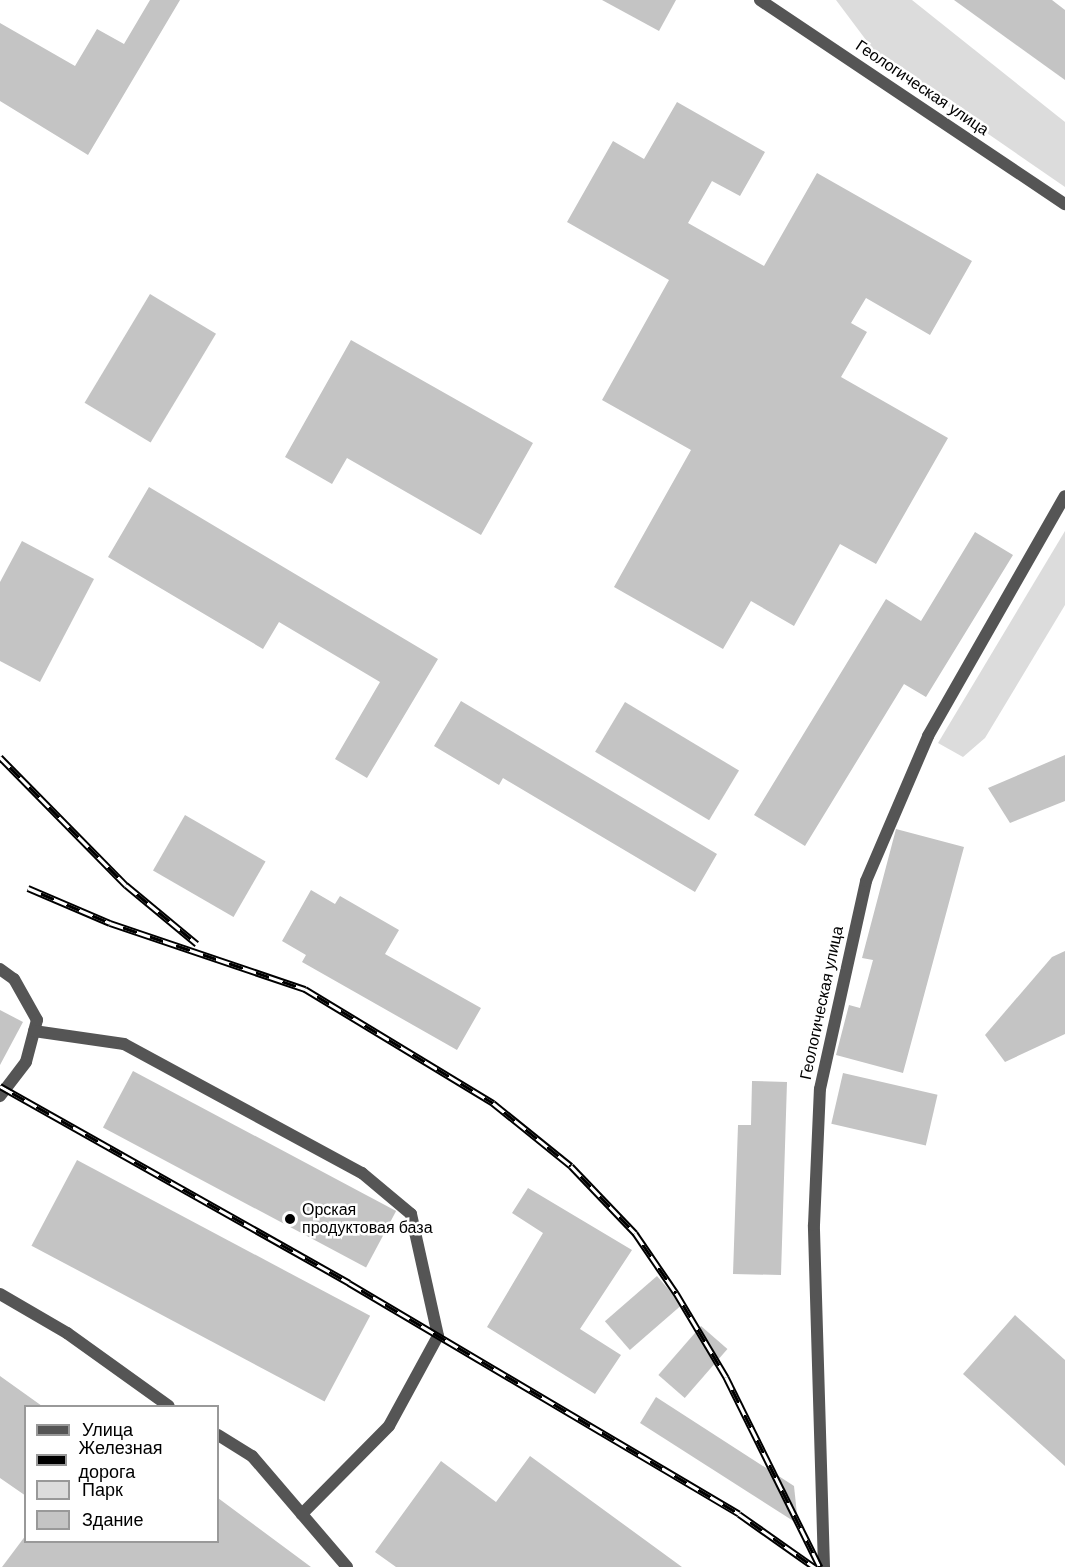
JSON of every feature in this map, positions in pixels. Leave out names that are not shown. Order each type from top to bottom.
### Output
[{"type":"street","name":"Геологическая улица","points":[[760,0],[1065,204]]},
{"type":"street","name":"Геологическая улица","points":[[824,1567],[814,1224],[820,1089],[866,881],[928,736],[1065,496]]},
{"type":"street","points":[[0,969],[14,980],[37,1020],[26,1062],[0,1096]]},
{"type":"street","points":[[34,1031],[124,1044],[362,1173],[411,1214],[438,1336],[389,1426],[302,1514]]},
{"type":"street","points":[[0,1294],[68,1333],[166,1405]]},
{"type":"street","points":[[219,1437],[252,1456],[347,1567]]},
{"type":"green space","points":[[836,0],[912,0],[1065,122],[1065,187],[881,60]]},
{"type":"green space","points":[[1065,531],[1065,605],[985,738],[963,757],[938,743]]},
{"type":"building","points":[[150,0],[180,0],[88,155],[0,101],[0,23],[75,66],[97,29],[124,44]]},
{"type":"building","points":[[602,0],[676,0],[659,31]]},
{"type":"building","points":[[954,0],[1052,0],[1065,10],[1065,80]]},
{"type":"building","points":[[677,102],[765,152],[740,196],[712,181],[688,223],[764,266],[817,173],[972,261],[930,335],[866,298],[851,323],[867,332],[841,377],[948,438],[876,564],[840,544],[794,626],[751,601],[723,649],[614,587],[691,450],[602,400],[669,280],[567,222],[613,141],[644,159]]},
{"type":"building","points":[[150,294],[216,334],[151,443],[85,403]]},
{"type":"building","points":[[351,340],[533,443],[481,535],[347,458],[332,484],[285,457]]},
{"type":"building","points":[[149,487],[438,659],[367,778],[335,759],[380,682],[279,622],[263,649],[108,557]]},
{"type":"building","points":[[975,532],[1013,555],[926,697],[904,684],[805,846],[754,815],[886,599],[921,621]]},
{"type":"building","points":[[22,541],[94,579],[40,682],[0,661],[0,582]]},
{"type":"building","points":[[461,701],[717,854],[695,892],[503,778],[499,785],[434,746]]},
{"type":"building","points":[[625,702],[739,771],[709,820],[595,752]]},
{"type":"building","points":[[1065,755],[1065,801],[1010,823],[988,788]]},
{"type":"building","points":[[185,815],[266,862],[234,917],[153,870]]},
{"type":"building","points":[[896,829],[964,847],[903,1073],[836,1055],[849,1005],[860,1008],[873,960],[862,958]]},
{"type":"building","points":[[311,890],[335,904],[340,896],[399,930],[385,954],[481,1008],[457,1050],[302,962],[306,955],[282,941]]},
{"type":"building","points":[[1065,951],[1065,1034],[1005,1062],[985,1035],[1052,957]]},
{"type":"building","points":[[0,1010],[23,1022],[0,1065]]},
{"type":"building","points":[[133,1071],[396,1211],[366,1267],[103,1128]]},
{"type":"building","points":[[843,1073],[938,1095],[926,1145],[831,1124]]},
{"type":"building","points":[[752,1081],[787,1082],[781,1275],[733,1274],[738,1125],[751,1125]]},
{"type":"building","points":[[77,1160],[370,1316],[325,1402],[31,1246]]},
{"type":"building","points":[[528,1188],[632,1250],[580,1329],[621,1355],[595,1394],[487,1327],[543,1233],[512,1213]]},
{"type":"building","points":[[657,1276],[682,1305],[630,1350],[605,1321]]},
{"type":"building","points":[[1015,1315],[1065,1360],[1065,1466],[963,1374]]},
{"type":"building","points":[[701,1326],[727,1349],[685,1398],[658,1375]]},
{"type":"building","points":[[0,1376],[41,1405],[24,1405],[24,1495],[0,1478]]},
{"type":"building","points":[[656,1397],[794,1486],[798,1524],[640,1423]]},
{"type":"building","points":[[530,1456],[682,1567],[396,1567],[375,1552],[441,1461],[496,1502]]},
{"type":"building","points":[[219,1499],[311,1567],[2,1567],[24,1538],[24,1543],[219,1543]]},
{"type":"railway","points":[[0,757],[126,885],[197,944]]},
{"type":"railway","points":[[28,888],[110,923],[305,989],[493,1103],[571,1166],[635,1233],[676,1293],[726,1377],[820,1567]]},
{"type":"railway","points":[[0,1086],[349,1283],[739,1514],[814,1567]]},
{"type":"place","name":"Орская продуктовая база","points":[[290,1219]]}]
